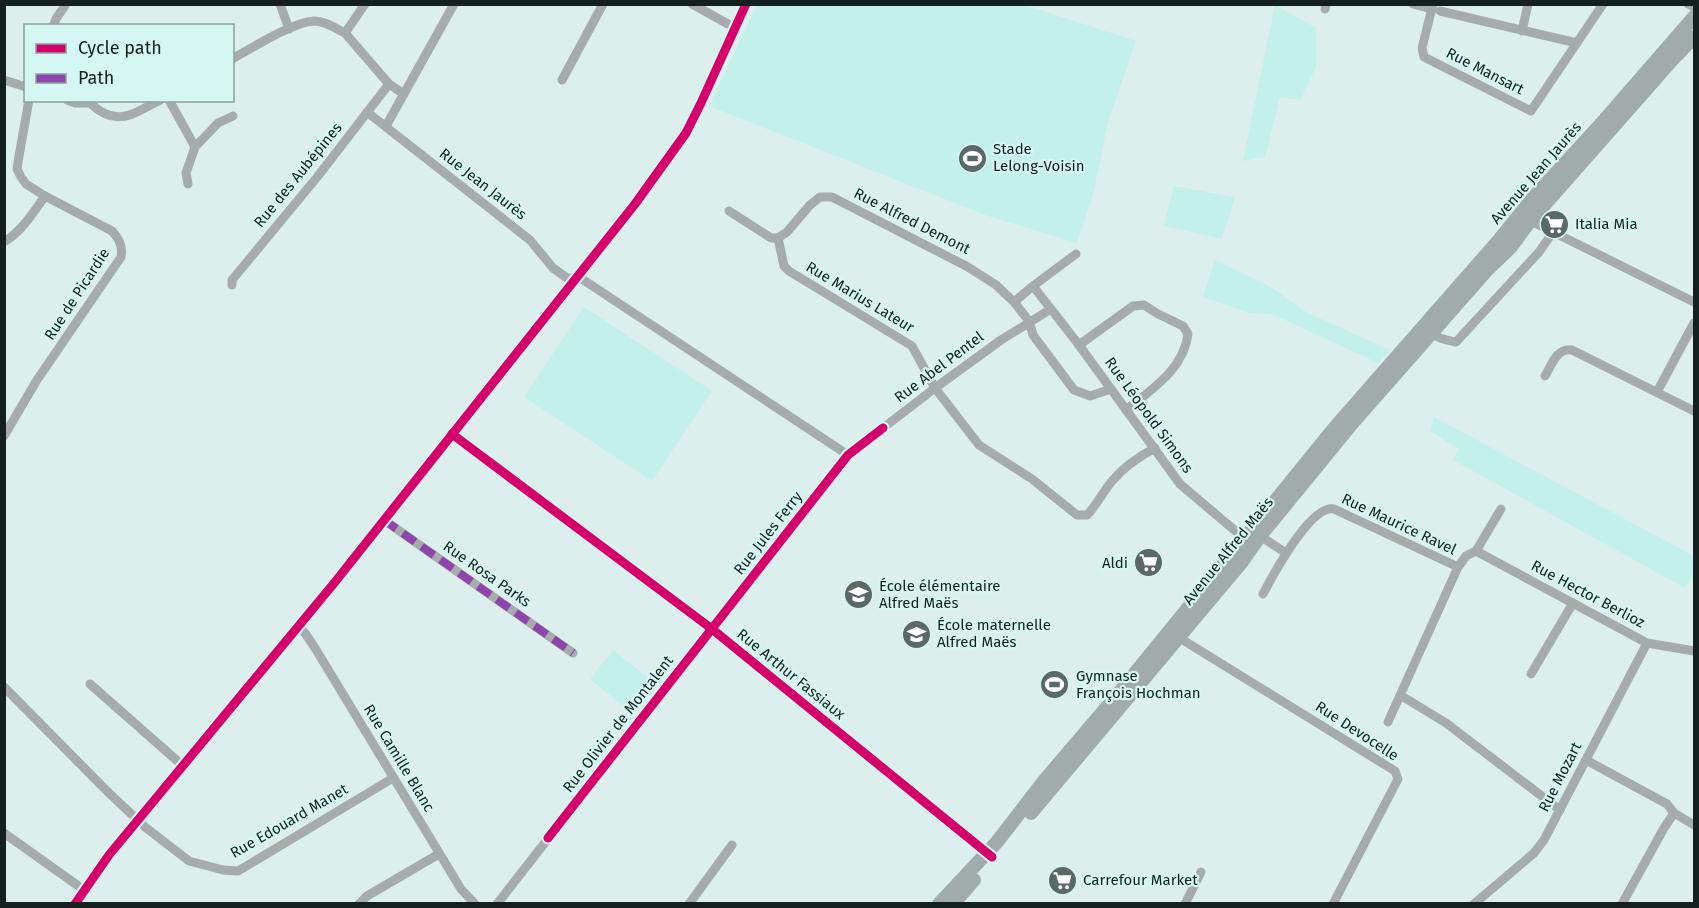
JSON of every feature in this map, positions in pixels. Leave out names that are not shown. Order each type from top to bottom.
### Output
[{"type":"main road","name":"Avenue Jean Jaurès","points":[[1526,217],[1695,17]]},
{"type":"main road","name":"Avenue Jean Jaurès","points":[[1526,217],[1695,37]]},
{"type":"main road","name":"Avenue Alfred Maës","points":[[939,903],[1028,818],[1240,563],[1253,536],[1337,425],[1402,349],[1428,328],[1510,248],[1526,217]]},
{"type":"main road","name":"Avenue Alfred Maës","points":[[953,903],[989,855],[1253,536],[1349,427],[1428,328]]},
{"type":"street","points":[[54,24],[66,4]]},
{"type":"street","points":[[280,4],[288,29]]},
{"type":"street","points":[[345,33],[365,4]]},
{"type":"street","points":[[386,126],[454,4]]},
{"type":"street","points":[[562,80],[603,4]]},
{"type":"street","points":[[692,4],[735,26]]},
{"type":"street","points":[[75,903],[137,820],[298,627],[635,204],[686,133],[746,4]]},
{"type":"street","points":[[1413,4],[1576,44],[1603,4]]},
{"type":"street","points":[[1522,31],[1528,4]]},
{"type":"street","points":[[1688,4],[1695,7]]},
{"type":"street","name":"Rue Mansart","points":[[1435,8],[1422,48],[1424,57],[1532,111],[1576,44]]},
{"type":"street","points":[[234,58],[301,23],[315,21],[345,33],[389,84],[404,94]]},
{"type":"street","points":[[4,80],[24,86]]},
{"type":"street","name":"Rue des Aubépines","points":[[232,285],[232,280],[318,176],[389,84]]},
{"type":"street","name":"Rue de Picardie","points":[[4,436],[40,376],[121,257],[122,250],[119,239],[112,231],[26,184],[17,169],[29,102]]},
{"type":"street","points":[[72,102],[90,103],[99,111],[122,118],[156,102]]},
{"type":"street","points":[[170,102],[195,147]]},
{"type":"street","name":"Rue Jean Jaurès","points":[[368,112],[530,240],[553,268],[567,278],[576,279]]},
{"type":"street","points":[[188,184],[186,173],[195,147],[218,123],[233,116]]},
{"type":"street","points":[[4,242],[22,228],[45,196]]},
{"type":"street","name":"Rue Alfred Demont","points":[[778,238],[787,232],[820,197],[832,197],[969,267],[996,285],[1029,321],[1033,335],[1074,390],[1090,396],[1111,389]]},
{"type":"street","points":[[729,211],[771,238],[778,238]]},
{"type":"street","points":[[1526,217],[1695,302]]},
{"type":"street","points":[[1428,328],[1443,339],[1456,342],[1539,252],[1553,232]]},
{"type":"street","name":"Rue Marius Lateur","points":[[778,238],[784,266],[789,271],[912,346],[935,387],[979,445],[1032,479],[1077,515],[1087,515],[1096,506],[1112,481],[1129,465],[1155,448]]},
{"type":"street","points":[[1014,302],[1076,255]]},
{"type":"street","points":[[576,279],[582,279],[848,455]]},
{"type":"street","name":"Rue Léopold Simons","points":[[1033,286],[1180,484],[1239,534],[1253,536],[1286,553]]},
{"type":"street","points":[[1079,345],[1133,306],[1144,305],[1183,326],[1188,334],[1187,347],[1175,366],[1158,384],[1126,410]]},
{"type":"street","name":"Rue Abel Pentel","points":[[848,455],[935,387],[1029,321],[1051,309]]},
{"type":"street","points":[[1657,392],[1695,323]]},
{"type":"street","points":[[1545,376],[1561,351],[1572,350],[1695,411]]},
{"type":"street","name":"Rue Arthur Fassiaux","points":[[452,434],[712,629],[989,855]]},
{"type":"street","name":"Rue Jules Ferry","points":[[712,629],[848,455]]},
{"type":"street","name":"Rue Maurice Ravel","points":[[1263,594],[1286,553],[1318,513],[1328,508],[1458,567]]},
{"type":"street","points":[[1388,722],[1458,567],[1466,556],[1476,551],[1501,509]]},
{"type":"street","name":"Rue Rosa Parks","points":[[384,520],[573,653]]},
{"type":"street","name":"Rue Hector Berlioz","points":[[1476,551],[1647,643],[1693,653]]},
{"type":"street","points":[[1532,674],[1573,603]]},
{"type":"street","name":"Rue Camille Blanc","points":[[298,627],[305,633],[439,854],[465,894],[475,903]]},
{"type":"street","name":"Rue Olivier de Montalent","points":[[497,903],[712,629]]},
{"type":"street","name":"Rue Devocelle","points":[[1178,637],[1395,771],[1398,779],[1333,903]]},
{"type":"street","name":"Rue Mozart","points":[[1474,903],[1534,853],[1544,840],[1647,643]]},
{"type":"street","points":[[90,684],[183,766]]},
{"type":"street","name":"Rue Edouard Manet","points":[[4,687],[137,820],[189,861],[222,870],[238,871],[393,778]]},
{"type":"street","points":[[1400,695],[1446,723],[1560,810]]},
{"type":"street","points":[[1586,760],[1667,804],[1674,813],[1695,825]]},
{"type":"street","points":[[1622,903],[1674,813]]},
{"type":"street","points":[[4,833],[84,890]]},
{"type":"street","points":[[689,903],[732,845]]},
{"type":"street","points":[[359,903],[439,854]]},
{"type":"street","points":[[1185,903],[1201,872]]},
{"type":"green space","name":"Stade Lelong-Voisin","points":[[757,5],[1025,5],[1136,41],[1108,122],[1093,195],[1077,243],[988,216],[709,106]]},
{"type":"green space","points":[[1275,5],[1316,28],[1316,67],[1300,100],[1280,97],[1265,157],[1243,161]]},
{"type":"green space","points":[[1174,186],[1235,197],[1222,239],[1164,226]]},
{"type":"green space","points":[[1215,260],[1269,286],[1308,313],[1390,350],[1378,363],[1272,314],[1249,313],[1203,297]]},
{"type":"green space","points":[[584,307],[712,391],[652,481],[524,397]]},
{"type":"green space","points":[[1434,417],[1694,556],[1694,574],[1685,588],[1453,460],[1459,449],[1430,431]]},
{"type":"green space","points":[[613,650],[651,680],[627,709],[590,679]]},
{"type":"marked path","points":[[384,520],[573,653]]},
{"type":"cycle path","points":[[75,904],[109,855],[335,582],[635,204],[686,133],[746,4]]},
{"type":"cycle path","points":[[548,838],[848,455],[883,428]]},
{"type":"cycle path","points":[[452,434],[712,629],[992,857]]},
{"type":"place","name":"Stade Lelong-Voisin","points":[[972,158]]},
{"type":"place","name":"Italia Mia","points":[[1554,224]]},
{"type":"place","name":"Aldi","points":[[1149,563]]},
{"type":"place","name":"École élémentaire Alfred Maës","points":[[858,595]]},
{"type":"place","name":"École maternelle Alfred Maës","points":[[916,634]]},
{"type":"place","name":"Gymnase François Hochman","points":[[1055,685]]},
{"type":"place","name":"Carrefour Market","points":[[1062,880]]}]
